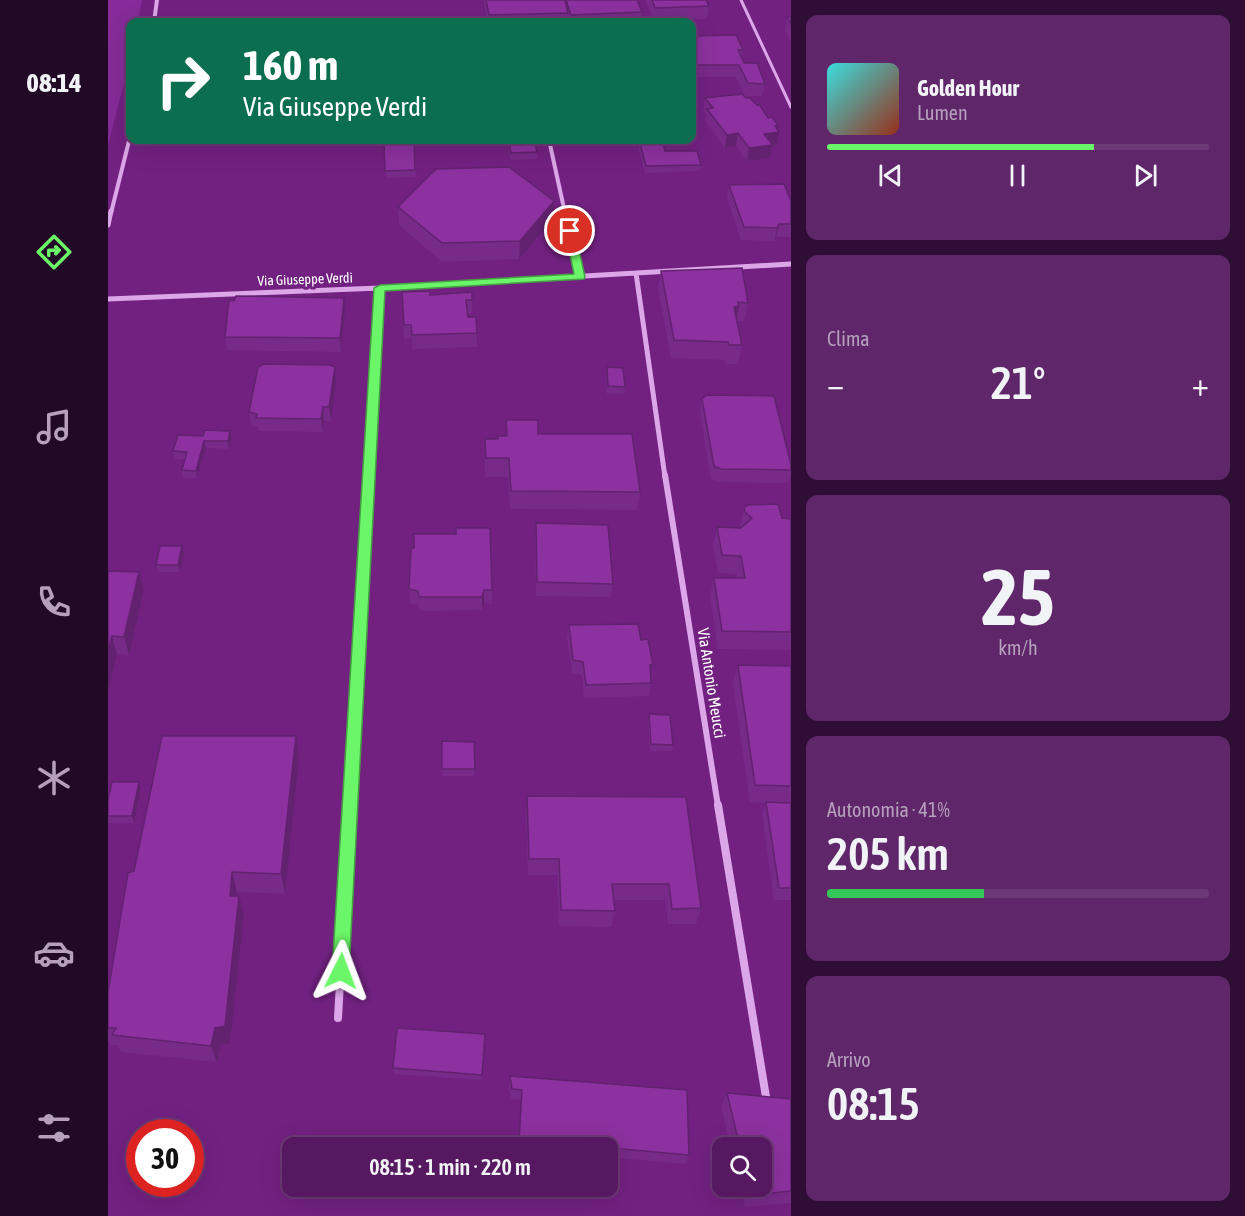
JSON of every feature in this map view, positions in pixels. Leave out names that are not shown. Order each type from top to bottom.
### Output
[{"type":"street","points":[[155,18],[157,0]]},
{"type":"street","points":[[108,225],[128,144]]},
{"type":"street","points":[[550,144],[580,277]]},
{"type":"street","name":"Via Giuseppe Verdi","points":[[108,299],[380,288],[790,264]]},
{"type":"street","name":"Via Antonio Meucci","points":[[636,273],[668,500],[766,1097]]},
{"type":"street","points":[[338,1018],[380,288]]},
{"type":"lane","points":[[741,0],[790,107]]},
{"type":"shaded area","points":[[108,0],[142,0],[139,18],[126,18],[126,75],[108,145]]},
{"type":"building","points":[[486,0],[565,0],[568,13],[489,15]]},
{"type":"building","points":[[566,0],[637,0],[642,12],[571,15]]},
{"type":"building","points":[[652,0],[706,0],[709,6],[655,8]]},
{"type":"building","points":[[736,35],[743,50],[738,50],[744,63],[757,63],[765,84],[748,83],[739,65],[696,65],[696,36]]},
{"type":"building","points":[[742,94],[757,105],[759,104],[768,118],[772,117],[778,125],[775,126],[779,132],[764,134],[773,145],[749,148],[738,133],[727,135],[707,109],[713,108],[705,98]]},
{"type":"building","points":[[384,144],[414,144],[415,170],[385,171]]},
{"type":"building","points":[[509,144],[535,144],[537,152],[511,153]]},
{"type":"building","points":[[640,144],[663,144],[665,151],[697,151],[701,165],[646,166]]},
{"type":"building","points":[[509,167],[554,201],[520,241],[442,243],[398,207],[436,169]]},
{"type":"building","points":[[784,184],[791,201],[791,224],[779,224],[777,228],[744,227],[729,185]]},
{"type":"building","points":[[742,268],[748,303],[738,302],[739,306],[734,307],[742,345],[729,345],[728,342],[674,340],[661,271]]},
{"type":"building","points":[[430,291],[430,295],[472,292],[472,300],[466,300],[468,317],[476,317],[477,333],[412,335],[411,325],[404,325],[402,292]]},
{"type":"building","points":[[236,296],[344,298],[340,338],[225,337],[229,300],[234,301]]},
{"type":"building","points":[[264,364],[335,367],[329,407],[323,407],[321,419],[256,418],[257,414],[249,412],[258,367]]},
{"type":"building","points":[[607,367],[623,368],[625,387],[608,386]]},
{"type":"building","points":[[707,395],[774,396],[791,470],[721,469],[714,466],[702,399]]},
{"type":"building","points":[[506,420],[538,420],[538,434],[632,434],[640,492],[511,491],[509,458],[486,458],[485,439],[507,436]]},
{"type":"building","points":[[205,430],[230,431],[228,441],[204,441],[196,471],[182,470],[187,452],[173,451],[178,435],[203,436]]},
{"type":"building","points":[[778,504],[782,518],[791,519],[791,632],[722,631],[714,578],[745,578],[741,556],[722,555],[717,527],[741,528],[752,518],[745,512],[744,508],[748,505]]},
{"type":"building","points":[[536,523],[608,525],[613,584],[537,582]]},
{"type":"building","points":[[456,528],[490,528],[492,590],[484,590],[482,597],[419,597],[418,591],[409,589],[414,534],[456,534]]},
{"type":"building","points":[[160,546],[182,546],[178,565],[156,565]]},
{"type":"building","points":[[108,571],[139,572],[124,637],[112,636],[108,651]]},
{"type":"building","points":[[638,624],[641,640],[648,639],[653,665],[650,665],[651,683],[586,685],[583,662],[573,660],[569,625]]},
{"type":"building","points":[[738,665],[791,666],[791,786],[755,785]]},
{"type":"building","points":[[649,714],[670,715],[673,745],[651,744]]},
{"type":"building","points":[[162,736],[296,736],[281,874],[232,872],[230,896],[239,896],[225,1026],[215,1028],[211,1046],[112,1035],[116,1028],[108,1028],[108,992],[128,873],[134,871]]},
{"type":"building","points":[[442,741],[474,742],[475,769],[442,769]]},
{"type":"building","points":[[112,782],[139,782],[132,816],[108,816],[108,800]]},
{"type":"building","points":[[527,796],[686,797],[701,908],[672,909],[669,884],[612,884],[615,911],[561,910],[559,859],[529,859]]},
{"type":"building","points":[[766,802],[791,803],[791,888],[779,888]]},
{"type":"building","points":[[397,1028],[485,1034],[482,1075],[393,1068]]},
{"type":"building","points":[[510,1076],[687,1090],[689,1155],[618,1149],[618,1137],[519,1137],[522,1090],[512,1089]]},
{"type":"building","points":[[727,1093],[791,1099],[791,1191],[772,1193],[772,1137],[737,1137]]},
{"type":"route","points":[[341,971],[380,288],[580,277],[570,231]]}]
